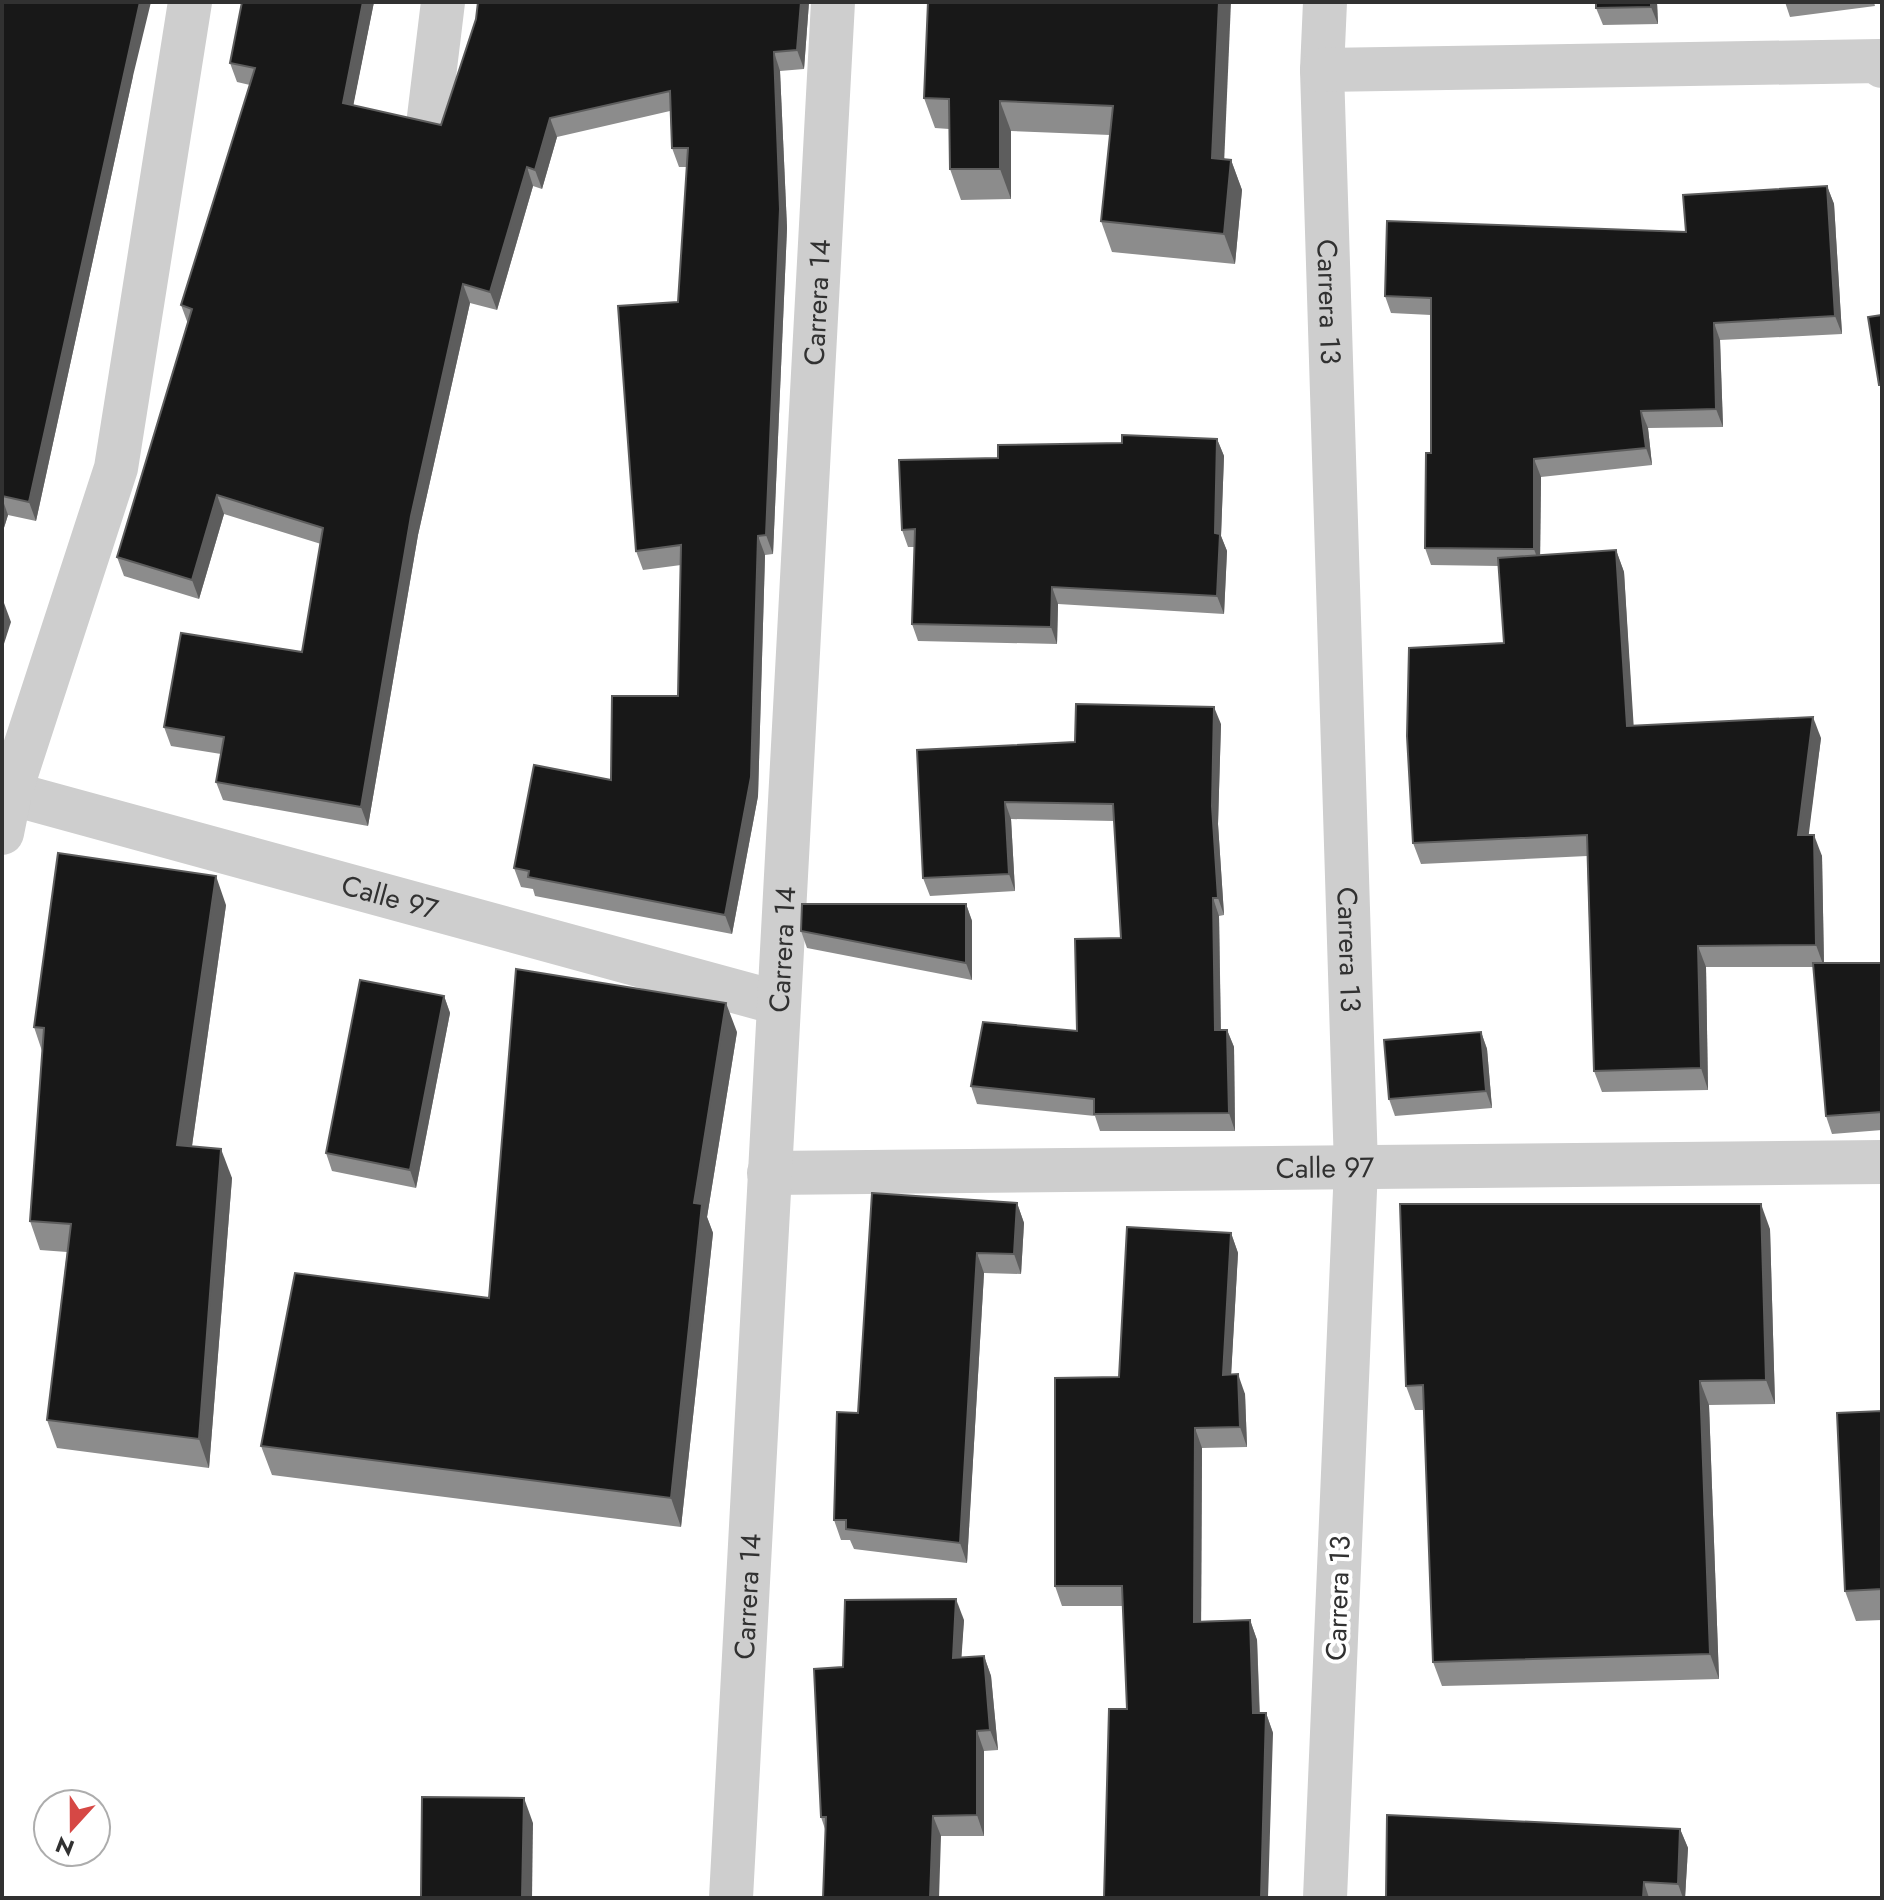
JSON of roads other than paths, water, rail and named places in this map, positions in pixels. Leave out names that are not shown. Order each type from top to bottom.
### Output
[{"type":"street","points":[[5,806],[116,468],[190,2]]},
{"type":"street","points":[[429,117],[443,2]]},
{"type":"street","name":"Carrera 14","points":[[731,1898],[833,2]]},
{"type":"street","name":"Carrera 13","points":[[1325,2],[1322,70],[1356,1167],[1325,1898]]},
{"type":"street","points":[[1322,70],[1880,61],[1882,66]]},
{"type":"street","name":"Calle 97","points":[[5,806],[778,1003]]},
{"type":"street","name":"Calle 97","points":[[769,1173],[1882,1162]]}]
